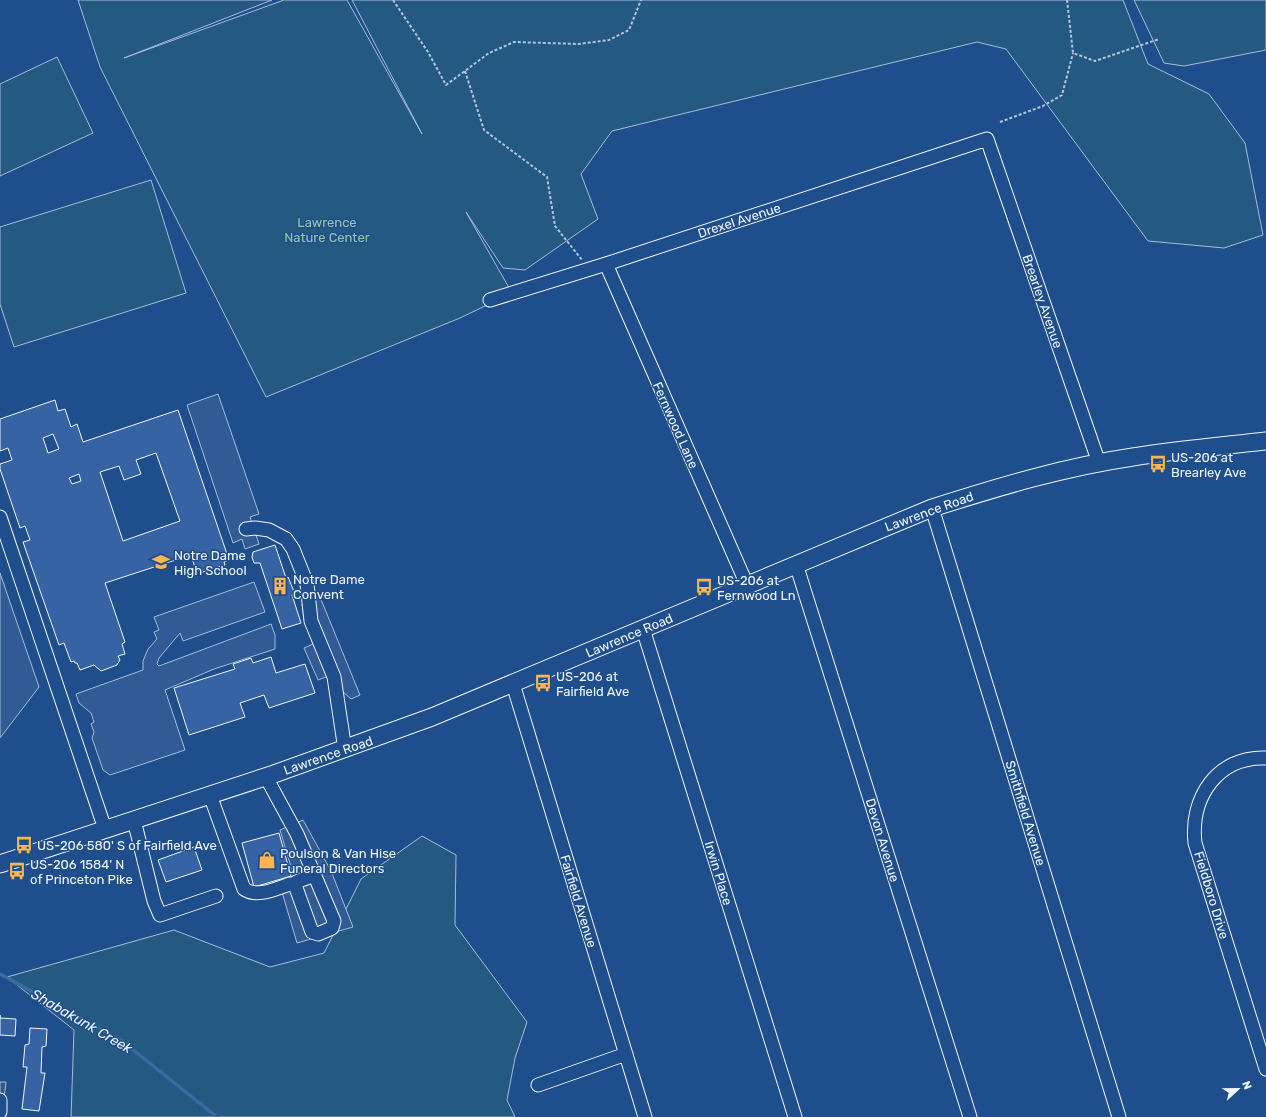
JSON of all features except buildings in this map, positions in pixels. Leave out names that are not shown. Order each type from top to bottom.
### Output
[{"type":"main road","name":"Lawrence Road","points":[[0,864],[266,777],[345,750],[432,717],[932,508],[984,491],[1041,475],[1099,463],[1132,457],[1266,441]]},
{"type":"street","name":"Drexel Avenue","points":[[490,300],[589,268],[606,264],[987,139]]},
{"type":"street","name":"Brearley Avenue","points":[[987,139],[1099,463]]},
{"type":"street","name":"Fernwood Lane","points":[[606,264],[747,585]]},
{"type":"street","name":"Smithfield Avenue","points":[[932,508],[1119,1117]]},
{"type":"street","points":[[0,517],[105,829]]},
{"type":"street","points":[[246,529],[255,528],[269,530],[286,539],[293,549],[308,590],[311,621],[334,677],[345,750]]},
{"type":"street","name":"Devon Avenue","points":[[796,564],[970,1117]]},
{"type":"street","name":"Irwin Place","points":[[643,629],[795,1117]]},
{"type":"street","name":"Fairfield Avenue","points":[[513,684],[645,1117]]},
{"type":"street","name":"Fieldboro Drive","points":[[1266,758],[1245,760],[1231,765],[1219,774],[1209,784],[1200,797],[1195,812],[1194,828],[1195,843],[1266,1069]]},
{"type":"street","points":[[266,777],[297,834],[315,875],[334,920],[332,928],[318,934],[312,932],[295,885]]},
{"type":"street","points":[[210,795],[244,888],[249,893],[259,893],[290,884],[295,885]]},
{"type":"street","points":[[134,820],[154,901],[160,915],[216,896]]},
{"type":"street","points":[[295,885],[296,882],[315,875]]},
{"type":"street","points":[[538,1085],[626,1054]]},
{"type":"street","points":[[0,1100],[0,1112]]},
{"type":"path","points":[[393,0],[428,52],[446,86],[489,52],[514,42],[579,44],[609,40],[629,30],[641,0]]},
{"type":"path","points":[[1000,122],[1043,106],[1062,94],[1073,53],[1067,0]]},
{"type":"path","points":[[1073,53],[1095,61],[1159,39]]},
{"type":"path","points":[[465,70],[484,130],[547,176],[556,226],[589,268]]},
{"type":"green space","name":"Lawrence Nature Center","points":[[78,0],[272,0],[124,58],[284,0],[347,0],[422,134],[352,0],[1123,0],[1148,64],[1209,94],[1245,143],[1263,235],[1224,248],[1148,241],[1006,49],[977,42],[612,131],[581,174],[598,219],[525,270],[503,268],[466,212],[512,293],[460,318],[266,397],[100,67]]},
{"type":"green space","points":[[1134,0],[1266,0],[1266,50],[1184,66],[1164,63]]},
{"type":"green space","points":[[57,57],[93,133],[0,176],[0,84]]},
{"type":"green space","points":[[151,180],[186,293],[14,347],[0,304],[0,227]]},
{"type":"green space","points":[[422,836],[456,855],[455,925],[527,1022],[515,1058],[507,1100],[515,1117],[71,1117],[74,1030],[7,977],[174,930],[270,967],[324,953],[361,879]]},
{"type":"shaded area","points":[[218,394],[259,514],[250,517],[259,544],[245,549],[242,539],[233,543],[187,405]]},
{"type":"shaded area","points":[[0,573],[39,687],[0,738]]},
{"type":"shaded area","points":[[254,582],[265,612],[183,641],[180,633],[159,658],[157,664],[159,666],[271,624],[275,635],[275,649],[214,669],[165,690],[185,750],[110,775],[103,770],[92,738],[94,732],[91,724],[94,722],[91,713],[79,703],[76,694],[143,670],[143,661],[148,649],[157,639],[154,632],[159,630],[154,617]]},
{"type":"shaded area","points":[[320,597],[360,695],[351,699],[326,677],[318,680],[304,648],[313,644],[304,619],[302,604]]},
{"type":"shaded area","points":[[303,820],[331,871],[353,927],[297,943],[279,882],[294,877],[280,830]]},
{"type":"shaded area","points":[[0,1082],[6,1082],[2,1117],[0,1117]]},
{"type":"waterway","name":"Shabakunk Creek","points":[[0,974],[122,1041],[217,1117]]},
{"type":"place","name":"US-206 at Brearley Ave","points":[[1158,464]]},
{"type":"place","name":"Notre Dame High School","points":[[161,562]]},
{"type":"place","name":"Notre Dame Convent","points":[[280,586]]},
{"type":"place","name":"US-206 at Fernwood Ln","points":[[704,587]]},
{"type":"place","name":"US-206 at Fairfield Ave","points":[[543,683]]},
{"type":"place","name":"US-206 580' S of Fairfield Ave","points":[[24,845]]},
{"type":"place","name":"Poulson & Van Hise Funeral Directors","points":[[267,860]]},
{"type":"place","name":"US-206 1584' N of Princeton Pike","points":[[17,871]]}]
